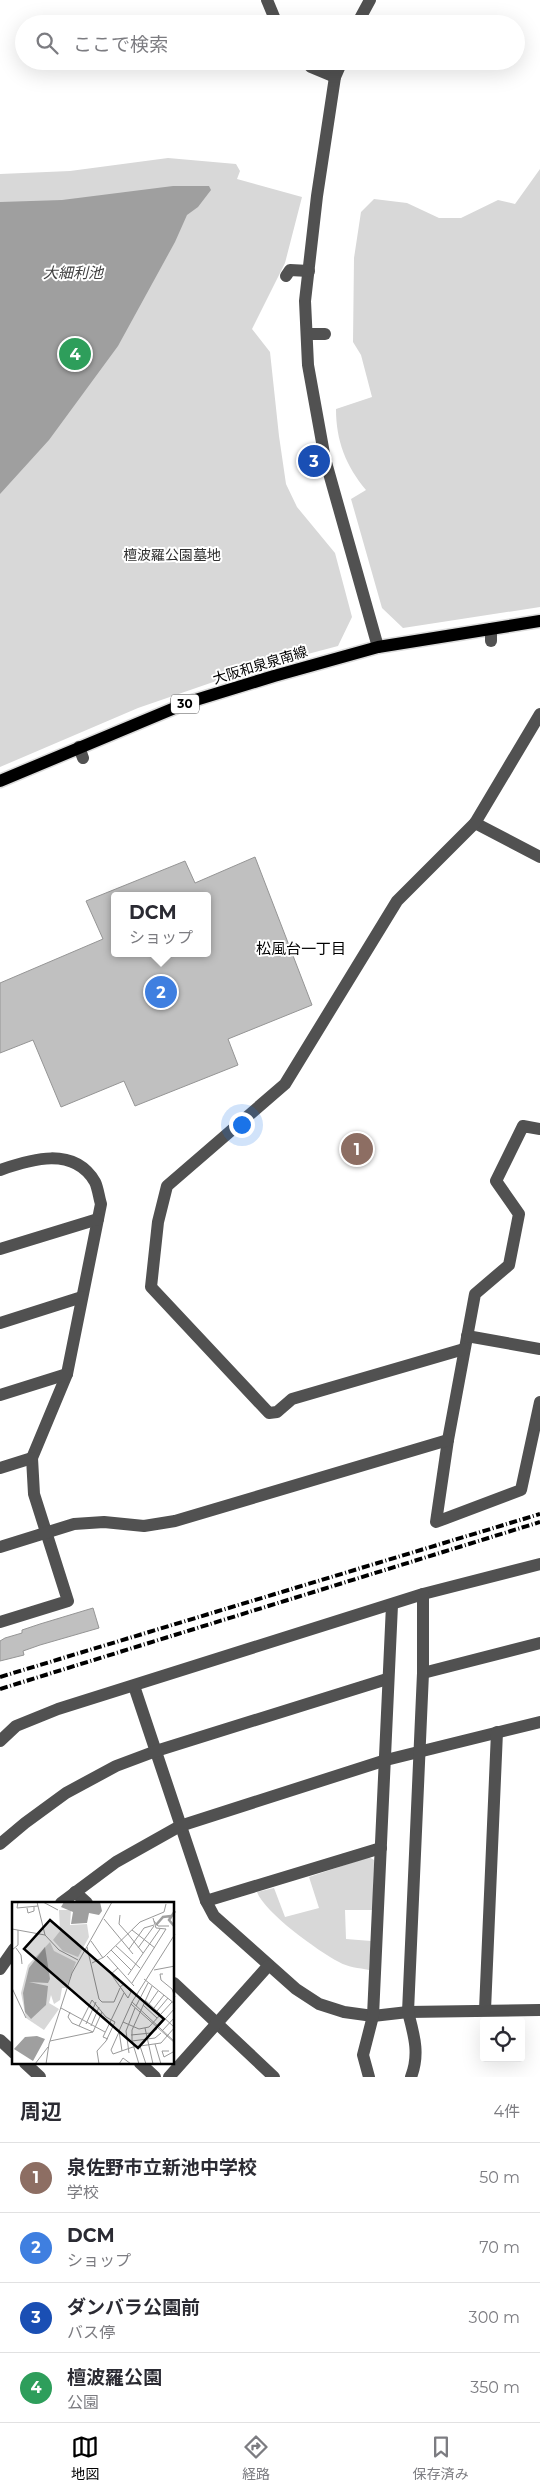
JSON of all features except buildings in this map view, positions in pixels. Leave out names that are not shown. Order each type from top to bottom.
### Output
[{"type":"main road","name":"大阪和泉泉南線","points":[[0,781],[81,752],[188,702],[378,647],[491,635],[540,622]]},
{"type":"street","points":[[267,0],[273,15]]},
{"type":"street","points":[[362,15],[370,0]]},
{"type":"street","points":[[318,70],[335,77]]},
{"type":"street","points":[[338,70],[335,77],[317,196],[305,301],[308,365],[324,459],[378,647]]},
{"type":"street","points":[[286,276],[290,270],[309,271]]},
{"type":"street","points":[[307,334],[325,334]]},
{"type":"street","points":[[464,1349],[292,1399],[277,1412],[269,1413],[151,1287],[158,1222],[168,1186],[285,1084],[397,901],[475,823],[540,714]]},
{"type":"street","points":[[475,823],[540,856]]},
{"type":"street","points":[[540,1129],[523,1126],[496,1181],[519,1214],[509,1265],[476,1294],[466,1336],[436,1522],[520,1490],[540,1402]]},
{"type":"street","points":[[0,1170],[44,1158],[64,1158],[80,1165],[95,1182],[101,1204],[67,1374],[32,1458],[34,1494],[68,1601],[0,1622]]},
{"type":"street","points":[[0,1249],[98,1219]]},
{"type":"street","points":[[0,1323],[82,1297]]},
{"type":"street","points":[[466,1336],[540,1349]]},
{"type":"street","points":[[0,1395],[67,1374]]},
{"type":"street","points":[[0,1547],[74,1524],[104,1522],[144,1526],[175,1521],[448,1440]]},
{"type":"street","points":[[0,1468],[32,1458]]},
{"type":"street","points":[[0,1730],[16,1726],[58,1709],[423,1594],[540,1564]]},
{"type":"street","points":[[411,2077],[416,2066],[416,2042],[408,2012],[423,1673],[423,1594]]},
{"type":"street","points":[[368,2077],[363,2055],[373,2016],[386,1760],[387,1679],[392,1605]]},
{"type":"street","points":[[423,1673],[540,1643]]},
{"type":"street","points":[[0,1844],[25,1823],[66,1794],[116,1766],[156,1751],[387,1679]]},
{"type":"street","points":[[134,1686],[206,1901],[214,1916],[268,1966],[319,2004],[344,2012],[373,2016],[408,2012],[540,2010]]},
{"type":"street","points":[[62,1902],[137,1848],[180,1826],[386,1760],[540,1722]]},
{"type":"street","points":[[0,1741],[16,1726]]},
{"type":"street","points":[[485,2010],[497,1732]]},
{"type":"street","points":[[206,1901],[381,1848]]},
{"type":"street","points":[[75,1892],[87,1902]]},
{"type":"street","points":[[0,1968],[12,1952]]},
{"type":"street","points":[[169,2077],[268,1966]]},
{"type":"street","points":[[175,1985],[274,2077]]},
{"type":"street","points":[[0,2040],[12,2051]]},
{"type":"street","points":[[26,2064],[38,2077]]},
{"type":"street","points":[[141,2064],[155,2077]]},
{"type":"green space","name":"檀波羅公園墓地","points":[[168,158],[236,164],[240,171],[237,179],[302,197],[285,263],[252,329],[270,352],[286,484],[297,507],[335,553],[352,617],[338,646],[251,669],[138,708],[0,767],[0,174],[70,171]]},
{"type":"green space","points":[[540,169],[540,607],[403,628],[382,608],[351,499],[366,490],[348,462],[340,442],[336,421],[336,409],[372,397],[361,355],[353,342],[354,258],[361,212],[374,199],[407,203],[439,218],[461,218],[498,200],[515,204]]},
{"type":"green space","points":[[369,1857],[374,1860],[373,1910],[345,1910],[346,1939],[371,1941],[369,1970],[342,1964],[318,1949],[293,1931],[270,1910],[257,1892],[274,1888],[285,1917],[319,1908],[309,1877]]},
{"type":"water","name":"大細利池","points":[[173,186],[209,186],[211,190],[198,207],[187,215],[175,242],[118,346],[49,440],[0,494],[0,202],[62,200]]},
{"type":"railway","points":[[0,1677],[540,1514]]},
{"type":"railway","points":[[0,1689],[540,1522]]},
{"type":"place","name":"檀波羅公園","points":[[75,354]]},
{"type":"place","name":"ダンバラ公園前","points":[[314,461]]},
{"type":"place","name":"DCM","points":[[161,992]]},
{"type":"place","name":"泉佐野市立新池中学校","points":[[357,1149]]},
{"type":"district","name":"松風台一丁目","points":[[301,949]]}]
